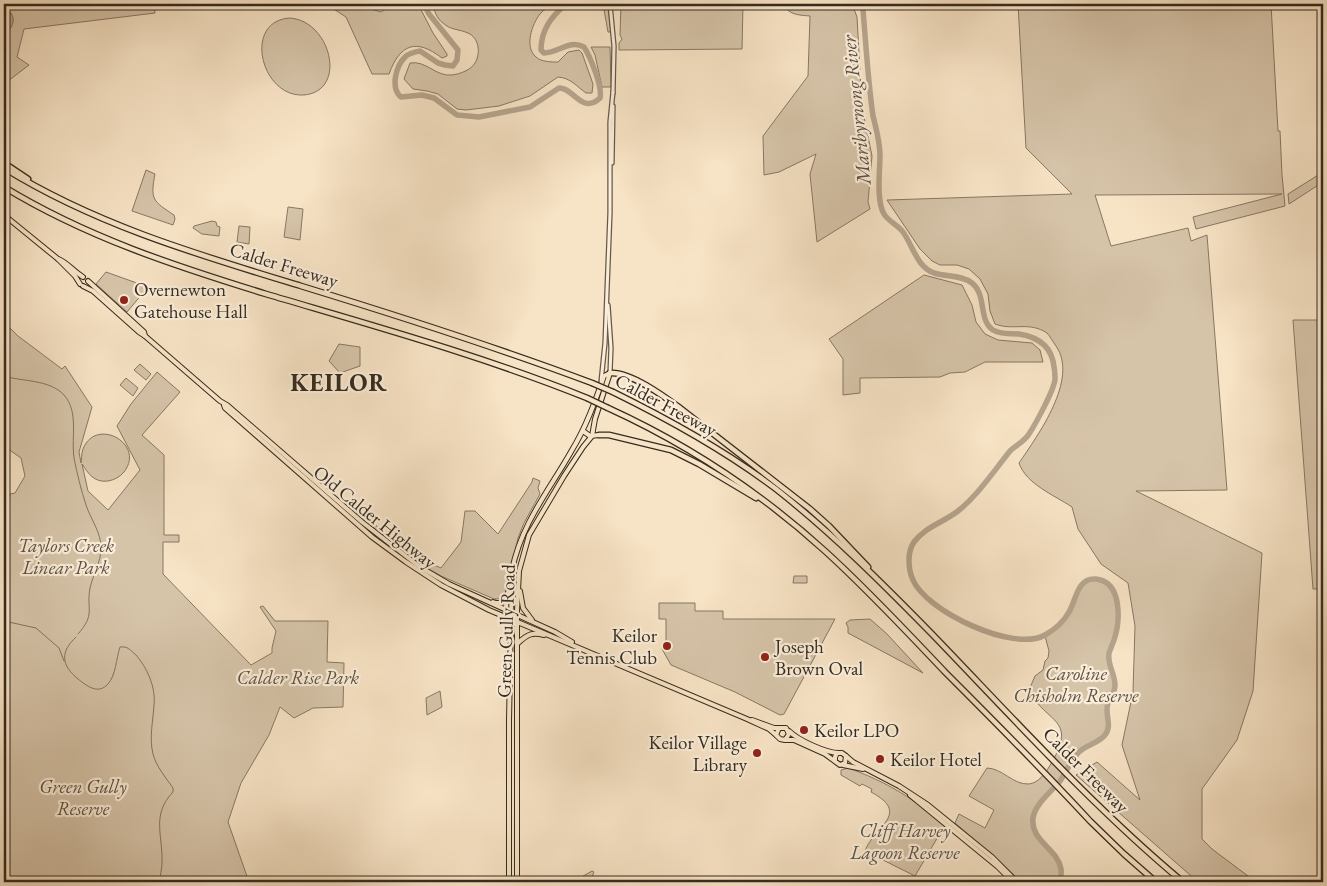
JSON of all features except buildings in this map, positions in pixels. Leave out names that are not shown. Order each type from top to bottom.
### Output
[{"type":"highway","points":[[4,163],[79,208]]},
{"type":"highway","name":"Calder Freeway","points":[[4,168],[79,208],[124,228],[175,247],[481,343],[592,383],[682,427],[756,475],[821,526],[884,585],[1082,789],[1148,852],[1184,882]]},
{"type":"highway","name":"Calder Freeway","points":[[4,187],[69,223],[140,253],[523,374],[587,398],[657,432],[707,462],[781,513],[826,552],[869,593],[1124,854],[1156,882]]},
{"type":"highway","points":[[610,373],[625,376],[662,396],[765,473],[830,526],[884,585]]},
{"type":"highway","points":[[598,435],[671,450],[781,513]]},
{"type":"main road","name":"Old Calder Highway","points":[[4,215],[83,277]]},
{"type":"main road","name":"Old Calder Highway","points":[[58,259],[81,285],[93,291],[138,332],[224,404],[225,408],[363,525],[390,551],[431,579],[468,600],[518,622],[748,719],[774,728],[780,728]]},
{"type":"main road","points":[[83,277],[88,281],[86,285],[81,285],[80,280],[83,277]]},
{"type":"main road","name":"Old Calder Highway","points":[[88,281],[144,332],[145,336]]},
{"type":"main road","points":[[591,413],[604,376],[610,373]]},
{"type":"main road","name":"Green Gully Road","points":[[517,882],[518,578],[529,535],[560,482],[592,436],[594,423],[610,373]]},
{"type":"main road","name":"Green Gully Road","points":[[509,882],[511,612],[512,576],[516,553],[525,527],[583,431],[591,413]]},
{"type":"main road","points":[[583,431],[587,435],[598,435]]},
{"type":"main road","name":"Old Calder Highway","points":[[363,525],[420,567],[449,584],[535,623],[582,648]]},
{"type":"main road","points":[[449,584],[499,603],[503,602],[507,597],[512,576]]},
{"type":"main road","points":[[518,578],[522,608],[535,623]]},
{"type":"main road","points":[[518,643],[530,633],[556,638]]},
{"type":"main road","name":"Old Calder Highway","points":[[748,719],[776,735]]},
{"type":"main road","points":[[867,770],[850,765],[837,764],[829,756],[800,743],[780,739],[776,735],[780,728],[784,728],[796,737],[827,751],[844,753],[867,770],[906,790],[950,824],[1015,882]]},
{"type":"main road","points":[[784,740],[788,736],[789,731]]},
{"type":"main road","points":[[835,761],[834,757],[839,753]]},
{"type":"main road","points":[[842,765],[846,761],[846,756]]},
{"type":"main road","points":[[509,803],[517,803]]},
{"type":"street","points":[[610,4],[614,48],[610,122],[608,287],[611,348],[610,373]]},
{"type":"street","name":"Green Gully Road","points":[[591,413],[602,377],[608,287]]},
{"type":"green space","points":[[4,4],[154,4],[155,13],[24,29],[17,57],[29,65],[4,84]]},
{"type":"green space","points":[[326,4],[354,4],[381,12],[392,4],[418,4],[447,56],[442,58],[424,48],[410,47],[398,56],[389,74],[372,74],[346,17]]},
{"type":"green space","points":[[432,4],[552,4],[541,13],[534,24],[530,36],[532,53],[541,60],[558,62],[568,52],[579,50],[582,53],[593,84],[592,93],[586,93],[570,81],[558,77],[530,96],[499,106],[466,110],[457,109],[438,94],[413,89],[404,79],[410,63],[421,64],[441,74],[452,75],[462,73],[471,68],[478,55],[478,46],[475,38],[468,33],[446,25],[437,17]]},
{"type":"green space","points":[[603,4],[608,4],[611,32],[608,32]]},
{"type":"green space","points":[[621,4],[743,4],[742,49],[619,50],[619,43],[622,39],[620,35]]},
{"type":"green space","points":[[783,4],[812,6],[818,4],[852,4],[857,17],[862,107],[872,156],[868,202],[870,209],[817,242],[810,174],[816,154],[779,172],[764,175],[763,136],[808,76],[810,16],[791,12]]},
{"type":"green space","points":[[1018,4],[1271,4],[1278,131],[1280,131],[1285,206],[1196,229],[1193,217],[1282,194],[1095,195],[1111,246],[1188,228],[1191,241],[1207,235],[1227,490],[1136,491],[1262,553],[1253,691],[1237,740],[1202,789],[1202,839],[1212,849],[1256,882],[1198,882],[1076,775],[1097,762],[1140,800],[1122,745],[1133,692],[1135,626],[1128,583],[1101,564],[1078,529],[1072,507],[1034,483],[1019,463],[1036,438],[1053,406],[1063,374],[1062,359],[1047,333],[1040,329],[1008,327],[995,324],[990,311],[988,294],[980,279],[969,269],[957,265],[940,265],[932,261],[920,249],[887,200],[1072,194],[1026,148]]},
{"type":"green space","points":[[290,18],[304,22],[316,31],[324,43],[329,56],[330,70],[326,82],[318,91],[304,95],[289,93],[277,85],[268,73],[263,59],[262,44],[266,32],[275,22]]},
{"type":"green space","points":[[591,47],[610,47],[611,87],[602,87],[595,55]]},
{"type":"green space","points":[[146,170],[155,174],[153,195],[157,203],[174,215],[173,225],[132,211]]},
{"type":"green space","points":[[1323,172],[1323,182],[1289,204],[1288,194]]},
{"type":"green space","points":[[288,207],[303,209],[300,240],[284,237]]},
{"type":"green space","points":[[212,221],[216,222],[217,226],[220,227],[219,236],[202,234],[193,228],[194,226]]},
{"type":"green space","points":[[239,226],[250,227],[249,244],[237,242]]},
{"type":"green space","points":[[106,272],[148,287],[127,312],[96,284]]},
{"type":"green space","points":[[924,275],[962,285],[972,305],[976,322],[985,334],[998,340],[1032,343],[1040,350],[1043,362],[985,362],[965,372],[950,373],[940,377],[860,378],[860,393],[843,395],[843,359],[829,339]]},
{"type":"green space","points":[[1293,320],[1323,320],[1323,589],[1313,589]]},
{"type":"green space","points":[[4,322],[18,336],[62,369],[65,366],[92,407],[79,452],[81,463],[83,449],[89,439],[98,435],[107,434],[117,438],[129,452],[129,462],[124,472],[119,477],[110,481],[95,479],[82,464],[88,491],[108,510],[140,470],[117,426],[131,404],[157,372],[180,392],[142,435],[164,455],[164,535],[179,535],[179,542],[163,542],[163,574],[251,665],[272,653],[276,631],[260,607],[263,606],[275,621],[328,621],[327,662],[344,663],[343,707],[313,708],[294,718],[280,707],[269,735],[241,783],[228,822],[249,882],[4,882],[4,521],[8,510],[10,494],[15,493],[25,476],[21,458],[11,451],[4,442]]},
{"type":"green space","points":[[339,344],[360,347],[360,366],[340,373],[329,361]]},
{"type":"green space","points":[[140,364],[151,374],[146,380],[134,370]]},
{"type":"green space","points":[[126,378],[138,388],[133,396],[120,385]]},
{"type":"green space","points":[[533,478],[540,481],[538,488],[540,494],[518,538],[507,590],[499,599],[494,599],[441,576],[420,564],[371,526],[373,523],[415,557],[441,568],[461,542],[465,511],[475,511],[498,534]]},
{"type":"green space","points":[[794,576],[807,576],[807,583],[793,583]]},
{"type":"green space","name":"Caroline Chisholm Reserve","points":[[1090,579],[1101,581],[1108,585],[1114,592],[1117,600],[1117,629],[1109,653],[1115,685],[1108,706],[1108,728],[1103,738],[1077,754],[1035,813],[1033,825],[1036,833],[1057,862],[1060,871],[1060,882],[1020,882],[955,823],[959,814],[985,828],[994,810],[969,796],[987,768],[998,771],[1023,784],[1029,784],[1038,780],[1043,775],[1058,751],[1061,730],[1029,690],[1035,676],[1043,670],[1045,661],[1048,658],[1049,651],[1045,636],[1067,616],[1079,590]]},
{"type":"green space","points":[[659,603],[695,603],[695,611],[723,611],[723,619],[835,619],[784,714],[780,715],[735,692],[671,665],[662,649],[666,640],[666,619],[659,619]]},
{"type":"green space","points":[[870,619],[887,634],[923,673],[848,633],[846,623],[850,620]]},
{"type":"green space","points":[[440,691],[442,707],[427,715],[426,698]]},
{"type":"green space","name":"Cliff Harvey Lagoon Reserve","points":[[848,768],[900,792],[925,809],[946,828],[942,836],[939,835],[915,876],[865,851],[887,820],[889,807],[883,800],[871,792],[872,789],[862,784],[860,786],[841,775],[841,770]]},
{"type":"green space","points":[[592,871],[594,872],[590,882],[578,882],[578,879]]},
{"type":"shaded area","points":[[4,10],[11,13],[13,22],[9,30],[4,34]]},
{"type":"waterway","name":"Maribyrnong River","points":[[424,4],[429,14],[458,50],[457,60],[453,66],[438,63],[420,51],[408,55],[402,61],[397,71],[395,83],[398,93],[401,97],[422,95],[434,98],[457,115],[479,117],[530,107],[559,88],[564,89],[583,102],[594,102],[600,98],[598,80],[584,47],[569,45],[544,53],[541,50],[541,43],[548,24],[566,4]]},
{"type":"waterway","name":"Maribyrnong River","points":[[862,4],[871,103],[880,150],[879,185],[880,201],[884,214],[903,232],[919,261],[928,270],[968,280],[977,288],[988,326],[996,332],[1026,335],[1043,344],[1050,353],[1055,372],[1055,380],[1051,392],[1027,437],[1010,451],[965,505],[953,515],[929,528],[914,542],[910,551],[909,561],[913,580],[921,592],[952,616],[993,634],[1013,638],[1031,639],[1052,631],[1067,615],[1081,586],[1090,579],[1105,582],[1111,587],[1115,595],[1118,623],[1109,653],[1115,685],[1107,707],[1107,731],[1102,738],[1078,753],[1060,781],[1040,803],[1033,818],[1033,826],[1036,833],[1059,862],[1061,871],[1060,882]]},
{"type":"waterway","points":[[4,376],[51,386],[64,395],[69,402],[73,417],[73,450],[79,482],[101,542],[100,558],[90,588],[89,616],[78,634]]},
{"type":"waterway","points":[[4,621],[36,628],[59,648],[64,661]]},
{"type":"waterway","points":[[76,637],[65,653],[66,664],[72,674],[89,687],[100,689],[108,684],[114,672],[120,647],[127,648],[136,655],[150,678],[154,691],[151,736],[153,754],[173,788],[173,792],[166,801],[160,817],[162,863],[159,882]]},
{"type":"place","name":"Overnewton Gatehouse Hall","points":[[124,300]]},
{"type":"place","name":"Keilor Tennis Club","points":[[667,646]]},
{"type":"place","name":"Joseph Brown Oval","points":[[765,657]]},
{"type":"place","name":"Keilor LPO","points":[[804,730]]},
{"type":"place","name":"Keilor Village Library","points":[[757,753]]},
{"type":"place","name":"Keilor Hotel","points":[[880,759]]},
{"type":"district","name":"KEILOR","points":[[339,382]]},
{"type":"park label","name":"Taylors Creek Linear Park","points":[[66,556]]},
{"type":"park label","name":"Calder Rise Park","points":[[298,677]]},
{"type":"park label","name":"Green Gully Reserve","points":[[83,797]]}]
